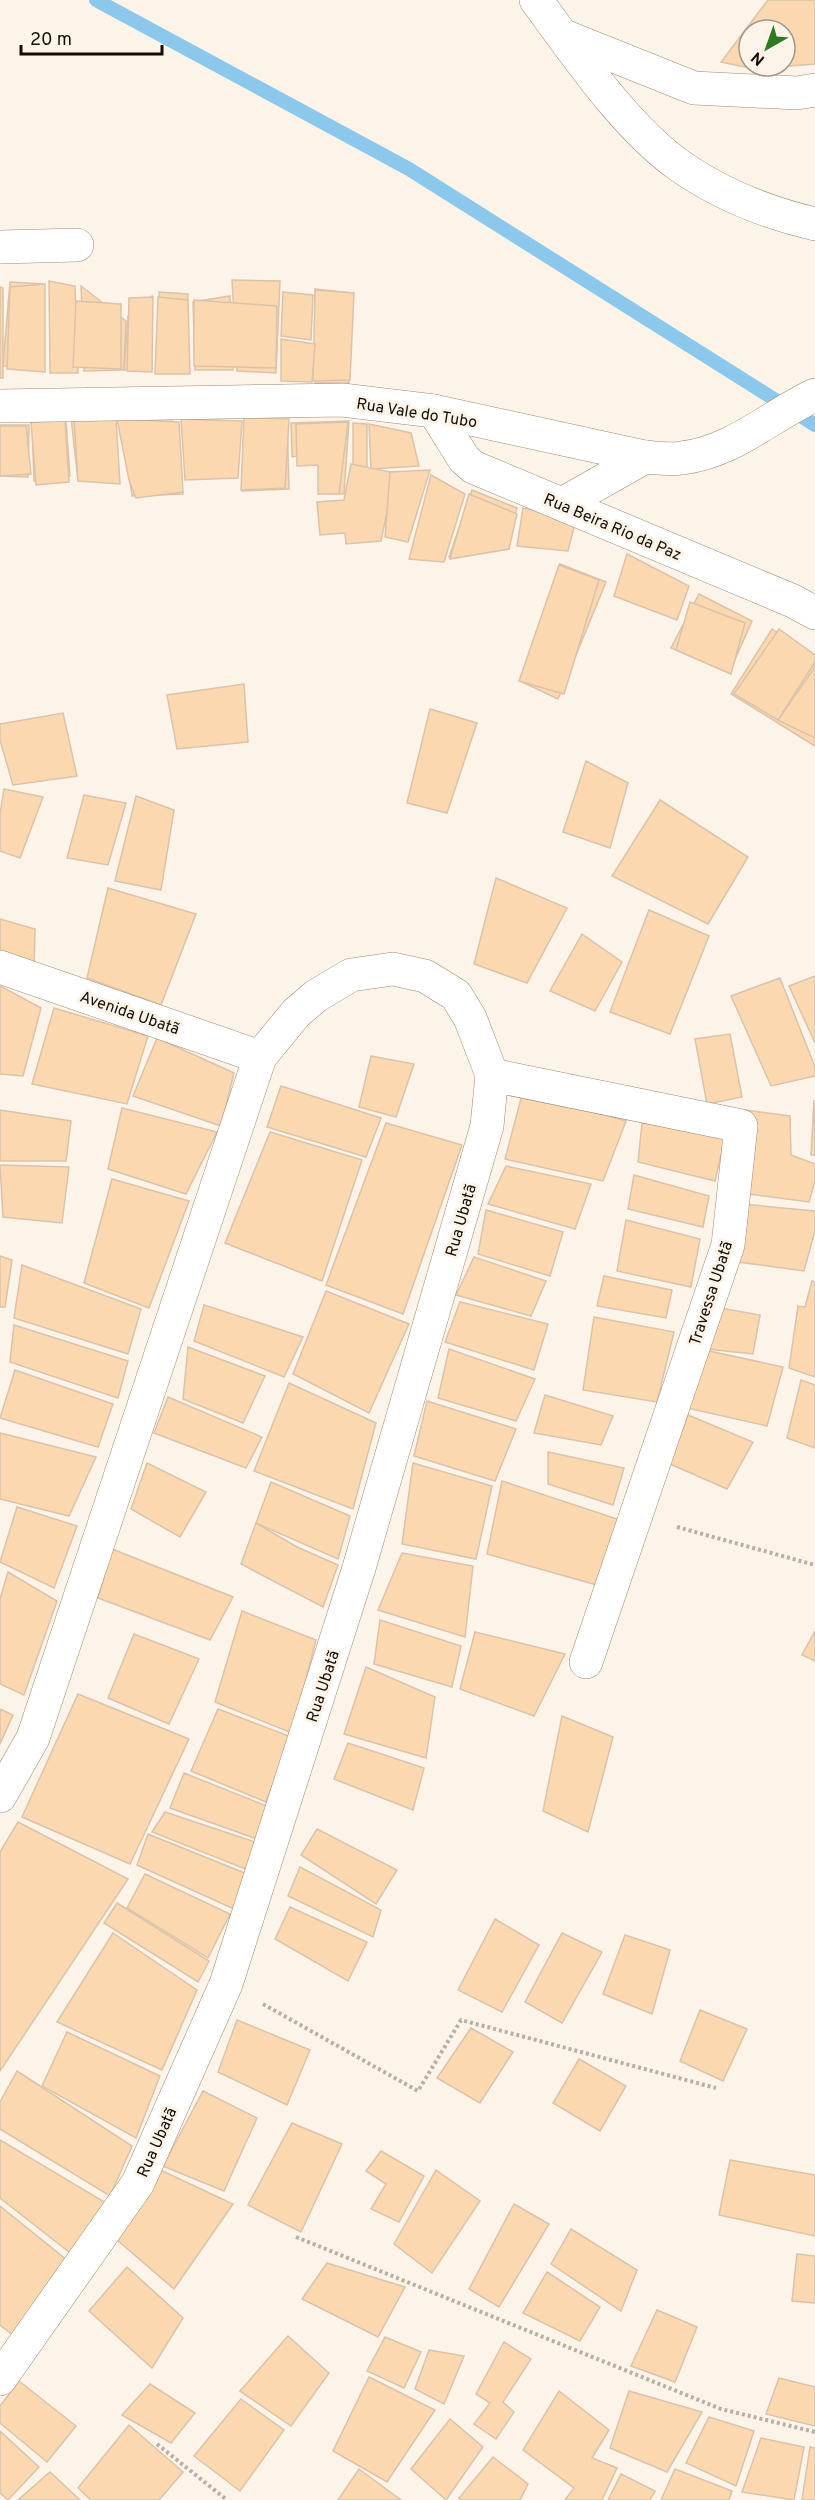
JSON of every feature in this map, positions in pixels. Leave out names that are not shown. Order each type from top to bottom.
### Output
[{"type":"street","points":[[536,0],[635,127],[680,166],[726,194],[788,218],[815,224]]},
{"type":"street","points":[[562,36],[694,88],[797,93],[815,90]]},
{"type":"street","points":[[0,247],[77,245]]},
{"type":"street","name":"Rua Vale do Tubo","points":[[0,406],[342,400],[434,411],[645,457],[680,459],[730,445],[810,398]]},
{"type":"street","name":"Rua Beira Rio da Paz","points":[[434,411],[464,459],[473,467],[793,601],[815,613]]},
{"type":"street","points":[[562,504],[645,457]]},
{"type":"street","name":"Avenida Ubatã","points":[[0,967],[260,1057]]},
{"type":"street","name":"Rua Ubatã","points":[[0,1796],[33,1738],[260,1057],[296,1013],[316,996],[351,975],[393,969],[425,976],[456,995],[470,1018],[492,1075],[487,1126],[363,1557],[226,1984],[138,2183],[0,2379]]},
{"type":"street","name":"Travessa Ubatã","points":[[492,1075],[741,1126],[728,1245],[586,1662]]},
{"type":"path","points":[[636,1516],[815,1565]]},
{"type":"path","points":[[226,1984],[418,2091],[461,2020],[716,2088]]},
{"type":"path","points":[[296,2237],[722,2409],[815,2432]]},
{"type":"path","points":[[157,2444],[227,2500]]},
{"type":"building","points":[[768,0],[815,0],[815,64],[797,65],[797,18],[754,18]]},
{"type":"building","points":[[737,41],[737,65],[721,62]]},
{"type":"building","points":[[232,280],[280,281],[276,373],[237,371]]},
{"type":"building","points":[[49,281],[75,286],[78,373],[50,373]]},
{"type":"building","points":[[10,282],[43,284],[44,367],[3,366]]},
{"type":"building","points":[[45,284],[45,372],[7,369],[10,287]]},
{"type":"building","points":[[81,286],[126,321],[124,370],[84,371]]},
{"type":"building","points":[[0,287],[3,288],[3,378],[0,378]]},
{"type":"building","points":[[315,289],[352,293],[349,383],[315,383]]},
{"type":"building","points":[[315,290],[354,293],[350,380],[313,381]]},
{"type":"building","points":[[159,292],[188,294],[186,368],[161,371]]},
{"type":"building","points":[[283,292],[313,295],[311,340],[281,336]]},
{"type":"building","points":[[152,296],[152,369],[124,370],[128,316]]},
{"type":"building","points":[[230,296],[233,370],[195,370],[193,302]]},
{"type":"building","points":[[153,297],[152,372],[127,371],[129,298]]},
{"type":"building","points":[[158,297],[188,300],[190,374],[155,374]]},
{"type":"building","points":[[194,300],[277,306],[276,368],[194,366]]},
{"type":"building","points":[[76,301],[121,304],[121,369],[73,367]]},
{"type":"building","points":[[281,339],[315,344],[312,382],[281,381]]},
{"type":"building","points":[[113,416],[119,477],[78,480],[71,418]]},
{"type":"building","points":[[172,416],[183,494],[132,496],[122,422]]},
{"type":"building","points":[[287,416],[289,489],[242,491],[246,419]]},
{"type":"building","points":[[244,417],[289,419],[285,488],[241,490]]},
{"type":"building","points":[[74,418],[116,419],[120,484],[78,481]]},
{"type":"building","points":[[117,419],[179,422],[183,492],[136,498],[129,480]]},
{"type":"building","points":[[181,419],[242,421],[238,478],[185,480]]},
{"type":"building","points":[[32,420],[66,422],[70,476],[34,481]]},
{"type":"building","points":[[65,420],[69,482],[36,485],[31,422]]},
{"type":"building","points":[[349,421],[344,494],[319,493],[318,453],[292,457],[291,423]]},
{"type":"building","points":[[348,422],[339,494],[318,494],[318,465],[297,466],[296,424]]},
{"type":"building","points":[[353,423],[367,424],[367,467],[353,467]]},
{"type":"building","points":[[369,424],[411,433],[419,466],[371,469]]},
{"type":"building","points":[[0,425],[29,425],[28,477],[0,476]]},
{"type":"building","points":[[0,426],[26,426],[31,474],[0,476]]},
{"type":"building","points":[[351,464],[395,473],[381,541],[346,544],[345,533],[320,535],[317,502],[344,500]]},
{"type":"building","points":[[430,470],[408,542],[385,537],[390,472]]},
{"type":"building","points":[[431,475],[465,494],[444,562],[409,559]]},
{"type":"building","points":[[472,490],[517,508],[507,546],[449,557]]},
{"type":"building","points":[[469,494],[517,514],[509,549],[450,559]]},
{"type":"building","points":[[523,508],[576,519],[568,551],[517,546]]},
{"type":"building","points":[[627,554],[689,586],[677,620],[614,596]]},
{"type":"building","points":[[560,564],[606,582],[558,699],[522,682]]},
{"type":"building","points":[[559,565],[599,580],[564,694],[519,681]]},
{"type":"building","points":[[699,594],[752,621],[729,673],[671,648]]},
{"type":"building","points":[[690,602],[745,623],[731,674],[676,650]]},
{"type":"building","points":[[772,629],[815,658],[815,746],[731,694]]},
{"type":"building","points":[[779,629],[815,655],[815,662],[778,720],[734,694]]},
{"type":"building","points":[[815,667],[815,738],[778,720]]},
{"type":"building","points":[[244,684],[248,742],[177,749],[167,695]]},
{"type":"building","points":[[430,709],[477,723],[447,813],[407,803]]},
{"type":"building","points":[[63,713],[77,776],[13,785],[0,740],[0,724]]},
{"type":"building","points":[[586,761],[628,783],[610,848],[563,832]]},
{"type":"building","points":[[4,789],[43,797],[20,858],[0,851],[0,814]]},
{"type":"building","points":[[84,795],[126,803],[108,865],[67,858]]},
{"type":"building","points":[[136,796],[174,810],[161,890],[115,881]]},
{"type":"building","points":[[660,800],[748,857],[708,924],[612,876]]},
{"type":"building","points":[[496,878],[567,908],[527,983],[474,964]]},
{"type":"building","points":[[108,888],[196,914],[161,1005],[87,978]]},
{"type":"building","points":[[649,910],[709,936],[670,1034],[610,1012]]},
{"type":"building","points":[[0,919],[35,929],[34,972],[0,958]]},
{"type":"building","points":[[582,934],[622,962],[595,1011],[550,991]]},
{"type":"building","points":[[815,976],[815,1043],[789,986]]},
{"type":"building","points":[[780,978],[815,1067],[815,1076],[771,1086],[731,996]]},
{"type":"building","points":[[0,986],[41,1008],[23,1076],[0,1074]]},
{"type":"building","points":[[54,1008],[148,1036],[127,1104],[32,1084]]},
{"type":"building","points":[[730,1034],[742,1097],[707,1104],[695,1039]]},
{"type":"building","points":[[157,1038],[234,1073],[221,1126],[133,1096]]},
{"type":"building","points":[[371,1056],[414,1064],[396,1117],[359,1107]]},
{"type":"building","points":[[281,1086],[381,1118],[366,1157],[267,1127]]},
{"type":"building","points":[[523,1091],[626,1121],[603,1181],[505,1159]]},
{"type":"building","points":[[814,1100],[815,1155],[811,1155]]},
{"type":"building","points":[[122,1108],[217,1132],[186,1194],[108,1169]]},
{"type":"building","points":[[0,1110],[71,1121],[66,1161],[0,1161]]},
{"type":"building","points":[[745,1110],[790,1116],[791,1155],[815,1164],[815,1181],[809,1202],[741,1193]]},
{"type":"building","points":[[386,1123],[462,1145],[403,1314],[326,1285]]},
{"type":"building","points":[[642,1123],[726,1133],[715,1181],[638,1162]]},
{"type":"building","points":[[270,1132],[362,1160],[322,1281],[225,1243]]},
{"type":"building","points":[[0,1165],[69,1167],[62,1223],[3,1217]]},
{"type":"building","points":[[506,1166],[591,1184],[575,1229],[488,1204]]},
{"type":"building","points":[[634,1175],[709,1196],[703,1227],[628,1209]]},
{"type":"building","points":[[112,1179],[189,1201],[149,1308],[84,1283]]},
{"type":"building","points":[[742,1204],[815,1211],[815,1231],[804,1271],[731,1261]]},
{"type":"building","points":[[486,1210],[563,1232],[550,1276],[478,1254]]},
{"type":"building","points":[[626,1220],[700,1239],[691,1287],[617,1271]]},
{"type":"building","points":[[0,1256],[12,1260],[5,1307],[0,1307]]},
{"type":"building","points":[[474,1257],[546,1281],[531,1316],[456,1295]]},
{"type":"building","points":[[22,1265],[141,1309],[128,1354],[14,1318]]},
{"type":"building","points":[[604,1276],[672,1290],[666,1318],[597,1306]]},
{"type":"building","points":[[812,1281],[815,1282],[815,1377],[789,1368],[798,1306],[805,1307]]},
{"type":"building","points":[[326,1291],[409,1324],[369,1413],[293,1374]]},
{"type":"building","points":[[460,1302],[548,1324],[534,1370],[445,1342]]},
{"type":"building","points":[[204,1305],[303,1337],[284,1377],[194,1341]]},
{"type":"building","points":[[715,1307],[760,1315],[753,1354],[707,1349]]},
{"type":"building","points":[[594,1317],[674,1332],[657,1402],[583,1390]]},
{"type":"building","points":[[14,1325],[128,1361],[118,1398],[10,1362]]},
{"type":"building","points":[[188,1347],[265,1376],[243,1423],[183,1399]]},
{"type":"building","points":[[449,1349],[535,1379],[516,1421],[438,1398]]},
{"type":"building","points":[[700,1349],[783,1367],[767,1426],[687,1408]]},
{"type":"building","points":[[15,1370],[113,1404],[98,1447],[0,1418]]},
{"type":"building","points":[[801,1380],[815,1385],[815,1448],[787,1438]]},
{"type":"building","points":[[289,1383],[376,1423],[353,1509],[254,1471]]},
{"type":"building","points":[[545,1395],[613,1416],[601,1445],[534,1433]]},
{"type":"building","points":[[168,1397],[262,1437],[246,1468],[154,1433]]},
{"type":"building","points":[[427,1401],[516,1429],[495,1481],[414,1456]]},
{"type":"building","points":[[688,1415],[753,1442],[727,1489],[670,1464]]},
{"type":"building","points":[[0,1433],[96,1457],[69,1516],[0,1499]]},
{"type":"building","points":[[548,1452],[624,1468],[613,1505],[548,1484]]},
{"type":"building","points":[[147,1463],[206,1492],[180,1537],[131,1509]]},
{"type":"building","points":[[413,1463],[492,1486],[476,1559],[402,1544]]},
{"type":"building","points":[[502,1481],[623,1521],[597,1585],[487,1554]]},
{"type":"building","points":[[271,1482],[350,1516],[338,1559],[256,1523]]},
{"type":"building","points":[[17,1507],[77,1526],[54,1588],[0,1562]]},
{"type":"building","points":[[256,1523],[297,1547],[338,1565],[323,1607],[241,1564]]},
{"type":"building","points":[[112,1549],[233,1597],[210,1640],[98,1598]]},
{"type":"building","points":[[402,1553],[473,1566],[465,1637],[378,1610]]},
{"type":"building","points":[[8,1572],[57,1601],[24,1695],[0,1684],[0,1599]]},
{"type":"building","points":[[242,1611],[316,1640],[292,1733],[215,1702]]},
{"type":"building","points":[[380,1620],[461,1646],[452,1687],[374,1664]]},
{"type":"building","points":[[815,1631],[815,1661],[802,1655]]},
{"type":"building","points":[[475,1632],[565,1654],[534,1716],[460,1689]]},
{"type":"building","points":[[134,1634],[199,1659],[169,1724],[108,1698]]},
{"type":"building","points":[[366,1667],[435,1697],[426,1758],[344,1734]]},
{"type":"building","points":[[78,1694],[189,1739],[130,1864],[22,1817]]},
{"type":"building","points":[[0,1709],[13,1715],[0,1744]]},
{"type":"building","points":[[218,1709],[291,1737],[266,1802],[191,1771]]},
{"type":"building","points":[[562,1716],[613,1737],[588,1832],[543,1811]]},
{"type":"building","points":[[348,1743],[424,1768],[413,1810],[334,1779]]},
{"type":"building","points":[[184,1773],[269,1807],[257,1839],[170,1808]]},
{"type":"building","points":[[165,1812],[255,1842],[248,1870],[152,1832]]},
{"type":"building","points":[[18,1822],[128,1879],[0,2071],[0,1852]]},
{"type":"building","points":[[317,1829],[397,1870],[376,1904],[301,1855]]},
{"type":"building","points":[[148,1834],[252,1876],[234,1909],[137,1865]]},
{"type":"building","points":[[300,1867],[381,1910],[373,1937],[288,1896]]},
{"type":"building","points":[[145,1874],[230,1914],[208,1958],[127,1908]]},
{"type":"building","points":[[117,1903],[209,1961],[198,1982],[104,1923]]},
{"type":"building","points":[[290,1907],[367,1942],[348,1981],[275,1939]]},
{"type":"building","points":[[495,1919],[539,1945],[502,2012],[458,1990]]},
{"type":"building","points":[[113,1933],[197,1990],[162,2070],[57,2022]]},
{"type":"building","points":[[562,1933],[602,1952],[562,2023],[525,2002]]},
{"type":"building","points":[[625,1935],[670,1950],[652,2014],[603,1994]]},
{"type":"building","points":[[700,2010],[747,2029],[723,2081],[680,2061]]},
{"type":"building","points":[[237,2020],[310,2050],[287,2105],[218,2072]]},
{"type":"building","points":[[471,2028],[513,2052],[480,2103],[437,2078]]},
{"type":"building","points":[[67,2032],[160,2076],[136,2138],[42,2086]]},
{"type":"building","points":[[579,2059],[626,2086],[600,2131],[553,2103]]},
{"type":"building","points":[[17,2071],[132,2146],[110,2196],[0,2129],[0,2102]]},
{"type":"building","points":[[203,2091],[257,2118],[224,2191],[163,2166]]},
{"type":"building","points":[[292,2123],[342,2144],[301,2232],[248,2205]]},
{"type":"building","points":[[0,2140],[106,2203],[74,2256],[0,2198]]},
{"type":"building","points":[[381,2151],[424,2176],[399,2222],[371,2209],[386,2184],[366,2171]]},
{"type":"building","points":[[730,2160],[815,2175],[815,2236],[719,2215]]},
{"type":"building","points":[[154,2167],[233,2204],[174,2289],[116,2239]]},
{"type":"building","points":[[436,2170],[480,2201],[432,2273],[394,2244]]},
{"type":"building","points":[[514,2204],[549,2224],[499,2307],[469,2289]]},
{"type":"building","points":[[0,2206],[68,2261],[15,2337],[0,2325]]},
{"type":"building","points":[[571,2229],[637,2270],[621,2311],[551,2264]]},
{"type":"building","points":[[797,2254],[815,2256],[815,2303],[792,2301]]},
{"type":"building","points":[[327,2263],[405,2287],[378,2337],[302,2299]]},
{"type":"building","points":[[127,2267],[183,2318],[152,2368],[89,2311]]},
{"type":"building","points":[[547,2272],[600,2307],[580,2341],[523,2313]]},
{"type":"building","points":[[657,2310],[697,2327],[675,2382],[631,2366]]},
{"type":"building","points":[[288,2336],[329,2373],[291,2426],[240,2391]]},
{"type":"building","points":[[385,2337],[421,2352],[404,2388],[367,2371]]},
{"type":"building","points":[[504,2342],[531,2359],[503,2402],[514,2412],[496,2439],[474,2424],[490,2403],[476,2394]]},
{"type":"building","points":[[429,2350],[464,2356],[444,2404],[415,2389]]},
{"type":"building","points":[[369,2377],[435,2410],[387,2482],[333,2451]]},
{"type":"building","points":[[779,2378],[815,2387],[815,2426],[766,2414]]},
{"type":"building","points":[[19,2381],[76,2426],[47,2462],[0,2423],[0,2406]]},
{"type":"building","points":[[150,2384],[195,2413],[171,2443],[122,2415]]},
{"type":"building","points":[[559,2391],[609,2430],[592,2458],[617,2468],[602,2500],[565,2500],[574,2488],[523,2450]]},
{"type":"building","points":[[629,2391],[702,2412],[667,2472],[610,2448]]},
{"type":"building","points":[[241,2399],[284,2430],[240,2491],[194,2456]]},
{"type":"building","points":[[709,2417],[754,2431],[736,2486],[686,2463]]},
{"type":"building","points":[[450,2419],[483,2447],[446,2500],[411,2469]]},
{"type":"building","points":[[129,2425],[183,2472],[159,2500],[91,2500],[78,2488]]},
{"type":"building","points":[[0,2431],[39,2467],[8,2500],[0,2493]]},
{"type":"building","points":[[761,2438],[804,2447],[794,2500],[742,2492]]},
{"type":"building","points":[[810,2447],[815,2448],[815,2500],[802,2500]]},
{"type":"building","points":[[493,2457],[528,2484],[520,2500],[462,2500],[459,2498]]},
{"type":"building","points":[[359,2469],[401,2500],[338,2500]]},
{"type":"building","points":[[675,2469],[732,2491],[729,2500],[661,2500]]},
{"type":"building","points":[[50,2472],[80,2500],[18,2500]]},
{"type":"building","points":[[621,2474],[655,2491],[650,2500],[608,2500]]},
{"type":"waterway","points":[[96,0],[409,169],[815,425]]}]
